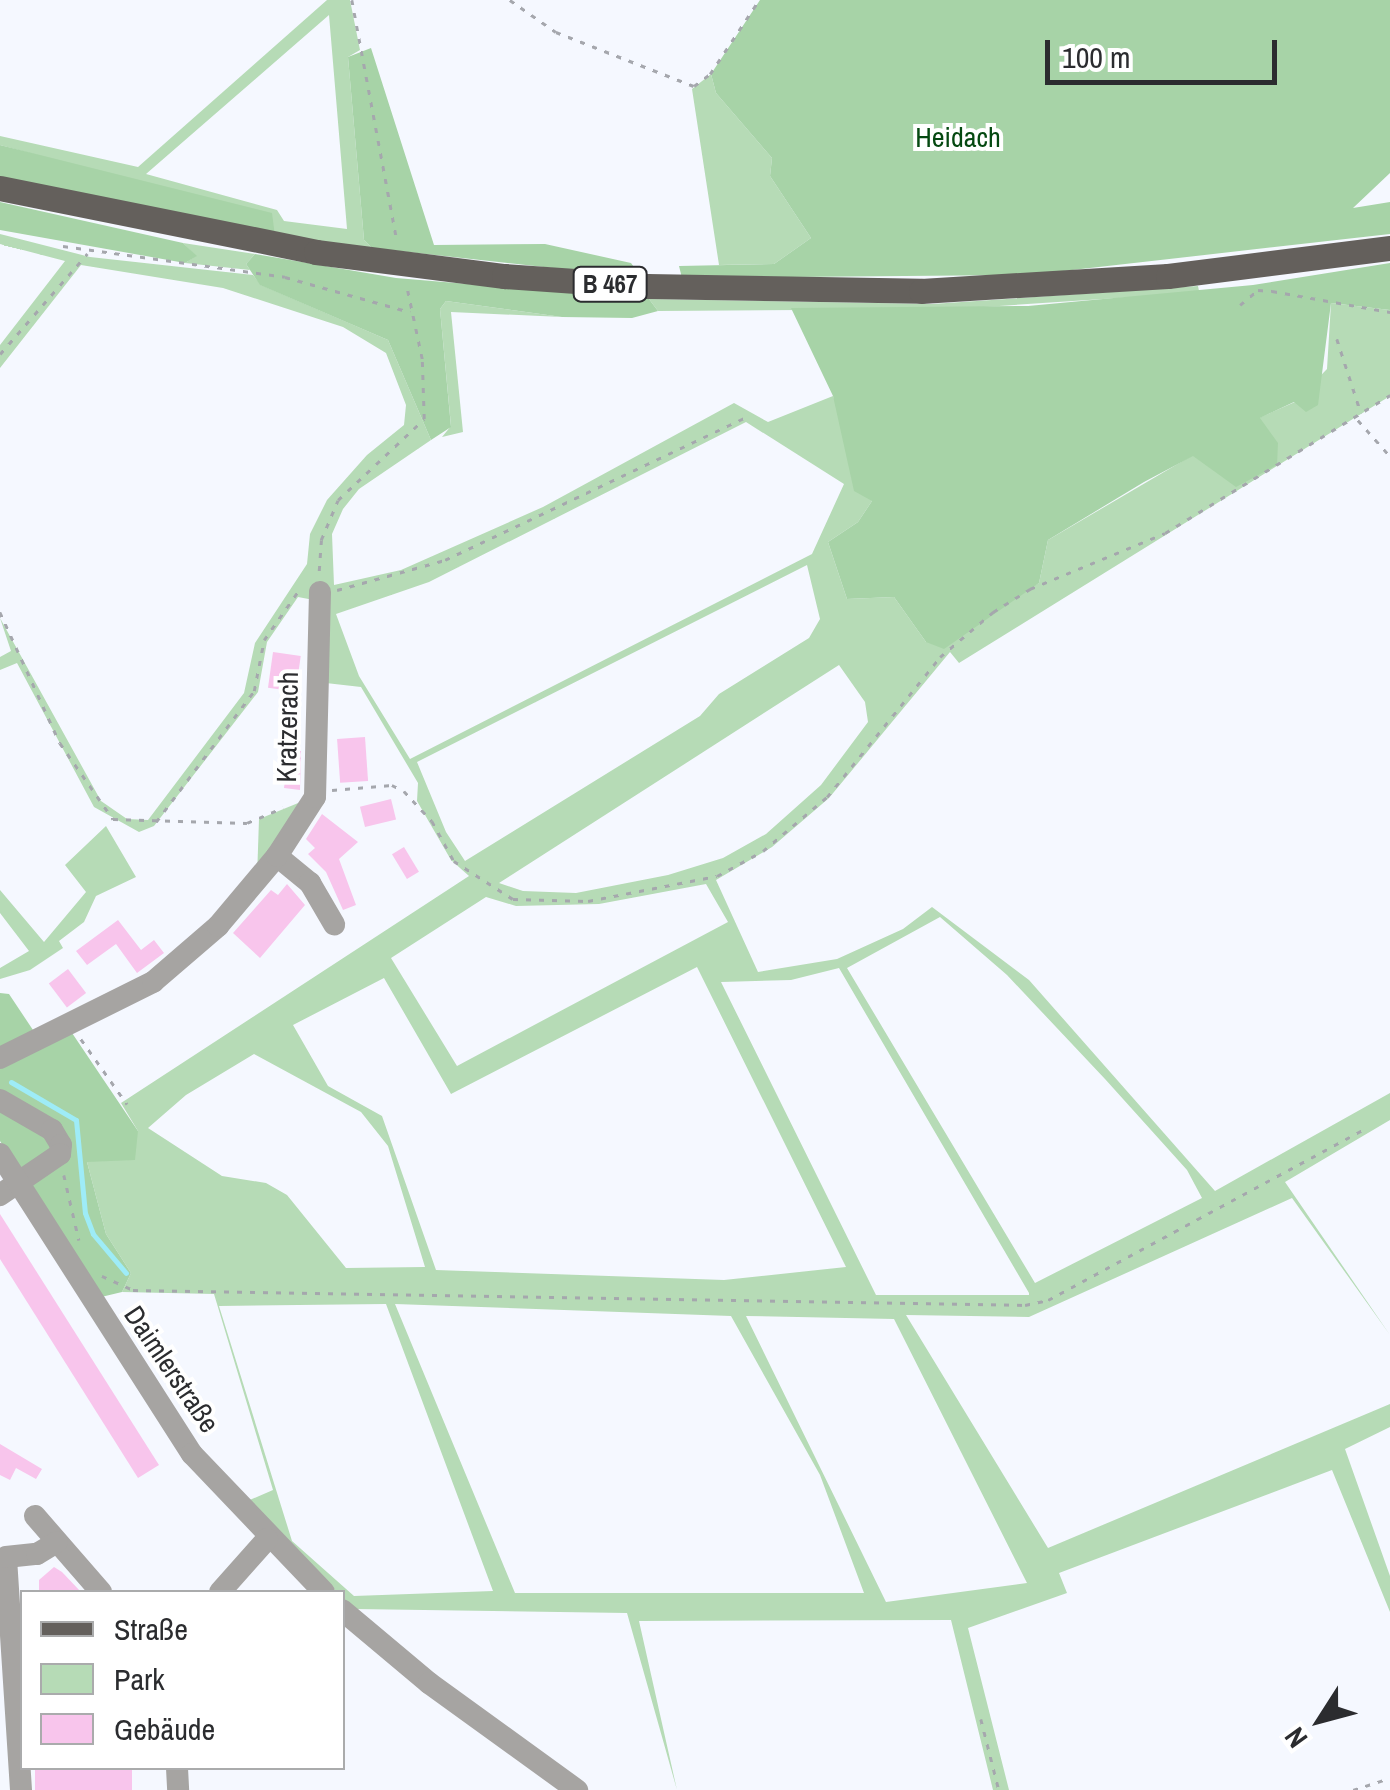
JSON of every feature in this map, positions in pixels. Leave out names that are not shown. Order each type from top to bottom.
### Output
[{"type":"main road","name":"B 467","points":[[0,188],[207,234],[565,282],[921,291],[1227,270],[1390,248]]},
{"type":"street","name":"Kratzerach","points":[[0,1058],[133,994],[174,966],[254,888],[277,856],[315,797],[320,589]]},
{"type":"street","points":[[277,856],[310,883],[334,924]]},
{"type":"street","points":[[0,1100],[52,1130],[60,1154],[9,1188]]},
{"type":"street","name":"Daimlerstraße","points":[[0,1154],[9,1188],[165,1416],[267,1539],[322,1590]]},
{"type":"street","points":[[36,1516],[99,1590]]},
{"type":"street","points":[[222,1590],[267,1539]]},
{"type":"street","points":[[21,1790],[4,1602],[6,1558],[36,1554],[57,1542]]},
{"type":"street","points":[[345,1613],[429,1683],[577,1790]]},
{"type":"path","points":[[352,0],[398,247]]},
{"type":"path","points":[[510,0],[556,32],[694,86],[710,74],[759,0]]},
{"type":"path","points":[[63,246],[88,253],[285,277],[412,313]]},
{"type":"path","points":[[0,354],[88,253]]},
{"type":"path","points":[[320,589],[321,540],[338,500],[424,420],[406,283]]},
{"type":"path","points":[[1240,305],[1258,290],[1272,290],[1390,312]]},
{"type":"path","points":[[1337,339],[1362,415]]},
{"type":"path","points":[[0,612],[92,797],[113,819],[247,823],[354,787],[404,791],[461,868],[494,892],[526,902],[588,902],[717,876],[763,850],[815,808],[940,657],[1003,605],[1165,533],[1390,395]]},
{"type":"path","points":[[155,823],[254,691],[264,640],[299,590],[390,580],[445,560],[744,418]]},
{"type":"path","points":[[1356,419],[1390,456]]},
{"type":"path","points":[[68,1022],[127,1104]]},
{"type":"path","points":[[93,1264],[111,1283],[133,1290],[1026,1305],[1048,1300],[1363,1130]]},
{"type":"path","points":[[60,1154],[69,1214],[85,1250]]},
{"type":"path","points":[[981,1719],[999,1790]]},
{"type":"path","points":[[1353,1790],[1390,1778]]},
{"type":"green space","points":[[327,0],[350,0],[360,50],[348,57],[364,240],[372,248],[275,236],[195,198],[0,145],[0,136],[138,167]],"holes":[[[329,15],[347,229],[284,221],[277,210],[146,174]]]},
{"type":"green space","name":"Heidach","points":[[760,0],[1390,0],[1390,173],[1353,208],[1390,202],[1390,234],[1028,275],[682,278],[679,266],[774,264],[811,238],[770,176],[772,158],[716,93],[711,74]]},
{"type":"green space","points":[[371,48],[434,245],[545,244],[631,263],[642,278],[372,248],[364,240],[348,57]]},
{"type":"green space","points":[[711,74],[716,93],[772,158],[770,176],[811,238],[774,264],[719,265],[692,89]]},
{"type":"green space","points":[[0,145],[272,213],[275,236],[0,179]]},
{"type":"green space","points":[[0,202],[183,243],[197,256],[185,263],[0,230]]},
{"type":"green space","points":[[0,234],[90,257],[253,275],[261,285],[388,340],[431,440],[359,489],[343,509],[332,534],[334,585],[401,570],[543,507],[734,403],[768,422],[833,396],[872,501],[858,522],[828,542],[847,599],[894,597],[926,642],[1039,583],[1048,540],[1193,455],[1209,466],[1259,418],[1295,402],[1327,369],[1331,303],[1390,310],[1390,396],[959,663],[950,652],[829,798],[772,847],[716,880],[758,972],[837,959],[903,929],[932,907],[1029,980],[1215,1191],[1390,1093],[1390,1120],[1285,1182],[1390,1335],[1292,1198],[1029,1317],[906,1315],[1048,1548],[1390,1404],[1390,1427],[1345,1449],[1390,1576],[1390,1612],[1332,1470],[1059,1573],[1067,1593],[968,1628],[1009,1790],[993,1790],[951,1620],[639,1621],[677,1790],[627,1613],[355,1609],[345,1600],[345,1590],[335,1590],[291,1549],[245,1502],[273,1490],[214,1294],[122,1292],[131,1273],[106,1234],[87,1162],[138,1131],[121,1103],[469,876],[451,860],[417,801],[418,783],[361,687],[317,682],[319,601],[298,597],[267,642],[258,692],[154,826],[139,832],[94,807],[17,663],[0,670],[0,657],[11,651],[0,618],[101,801],[127,819],[148,820],[244,693],[255,643],[307,564],[310,534],[327,500],[367,455],[404,425],[406,405],[386,353],[343,327],[223,288],[81,265],[0,368],[0,345],[65,261],[0,244]],"holes":[[[746,422],[844,484],[812,554],[410,759],[359,676],[336,614],[429,582]],[[807,565],[820,619],[809,638],[719,694],[700,716],[465,861],[446,832],[417,762]],[[839,665],[865,702],[868,722],[821,785],[766,834],[723,858],[668,875],[576,893],[523,891],[499,883]],[[706,884],[728,922],[457,1066],[391,958],[486,897],[516,906],[599,904]],[[940,917],[1007,975],[1105,1079],[1187,1170],[1202,1198],[1035,1283],[847,968]],[[697,967],[846,1267],[724,1280],[436,1270],[382,1116],[328,1086],[293,1025],[384,978],[451,1094]],[[839,968],[1029,1295],[876,1295],[721,982],[791,980]],[[254,1054],[361,1112],[388,1146],[425,1267],[346,1268],[287,1195],[266,1183],[222,1176],[148,1128],[186,1095]],[[386,1304],[493,1591],[354,1596],[292,1541],[219,1306]],[[395,1304],[731,1316],[820,1475],[864,1593],[515,1593]],[[746,1316],[894,1319],[1027,1583],[886,1602]]]},
{"type":"green space","points":[[183,243],[255,254],[246,264],[250,270],[185,263],[196,256]]},
{"type":"green space","points":[[255,254],[396,278],[649,299],[658,311],[632,318],[562,317],[446,301],[440,309],[451,427],[431,440],[388,340],[260,285],[246,264]]},
{"type":"green space","points":[[1390,263],[1390,310],[1331,303],[1318,405],[1306,412],[1294,402],[1260,418],[1278,443],[1277,465],[1236,487],[1193,456],[1144,482],[1048,540],[1039,583],[944,649],[926,642],[894,597],[847,599],[828,542],[858,522],[872,501],[854,491],[833,396],[791,308],[1028,306],[1253,285]]},
{"type":"green space","points":[[1198,286],[1199,291],[1179,294],[954,309],[658,311],[649,299],[932,304]]},
{"type":"green space","points":[[446,301],[562,317],[451,312],[463,432],[442,437],[451,426],[440,309]]},
{"type":"green space","points":[[308,799],[257,878],[259,819]]},
{"type":"green space","points":[[106,826],[136,877],[96,896],[84,922],[59,941],[63,948],[30,970],[0,979],[0,968],[29,951],[0,913],[0,890],[44,942],[86,892],[65,865]]},
{"type":"green space","points":[[0,993],[9,994],[39,1039],[68,1027],[138,1131],[135,1160],[87,1162],[106,1234],[131,1273],[122,1292],[97,1298],[0,1141]]},
{"type":"building","points":[[273,652],[301,656],[296,692],[268,688]]},
{"type":"building","points":[[365,737],[368,781],[340,783],[337,739]]},
{"type":"building","points":[[289,749],[301,751],[300,790],[284,788]]},
{"type":"building","points":[[391,799],[396,819],[365,827],[360,807]]},
{"type":"building","points":[[322,814],[358,842],[339,859],[356,905],[343,910],[326,872],[308,854],[315,848],[306,839]]},
{"type":"building","points":[[404,847],[419,872],[407,879],[392,854]]},
{"type":"building","points":[[287,884],[305,905],[260,958],[233,933],[271,890],[278,895]]},
{"type":"building","points":[[118,920],[141,950],[154,940],[164,953],[137,973],[116,944],[87,965],[76,951]]},
{"type":"building","points":[[68,969],[86,993],[67,1007],[49,983]]},
{"type":"building","points":[[0,1214],[159,1465],[138,1478],[0,1259]]},
{"type":"building","points":[[0,1444],[42,1469],[36,1479],[16,1468],[10,1480],[0,1475]]},
{"type":"building","points":[[54,1567],[79,1590],[39,1590],[39,1580]]},
{"type":"building","points":[[35,1770],[132,1770],[132,1790],[35,1790]]},
{"type":"waterway","points":[[11,1082],[76,1120],[85,1213],[93,1234],[126,1273]]}]
